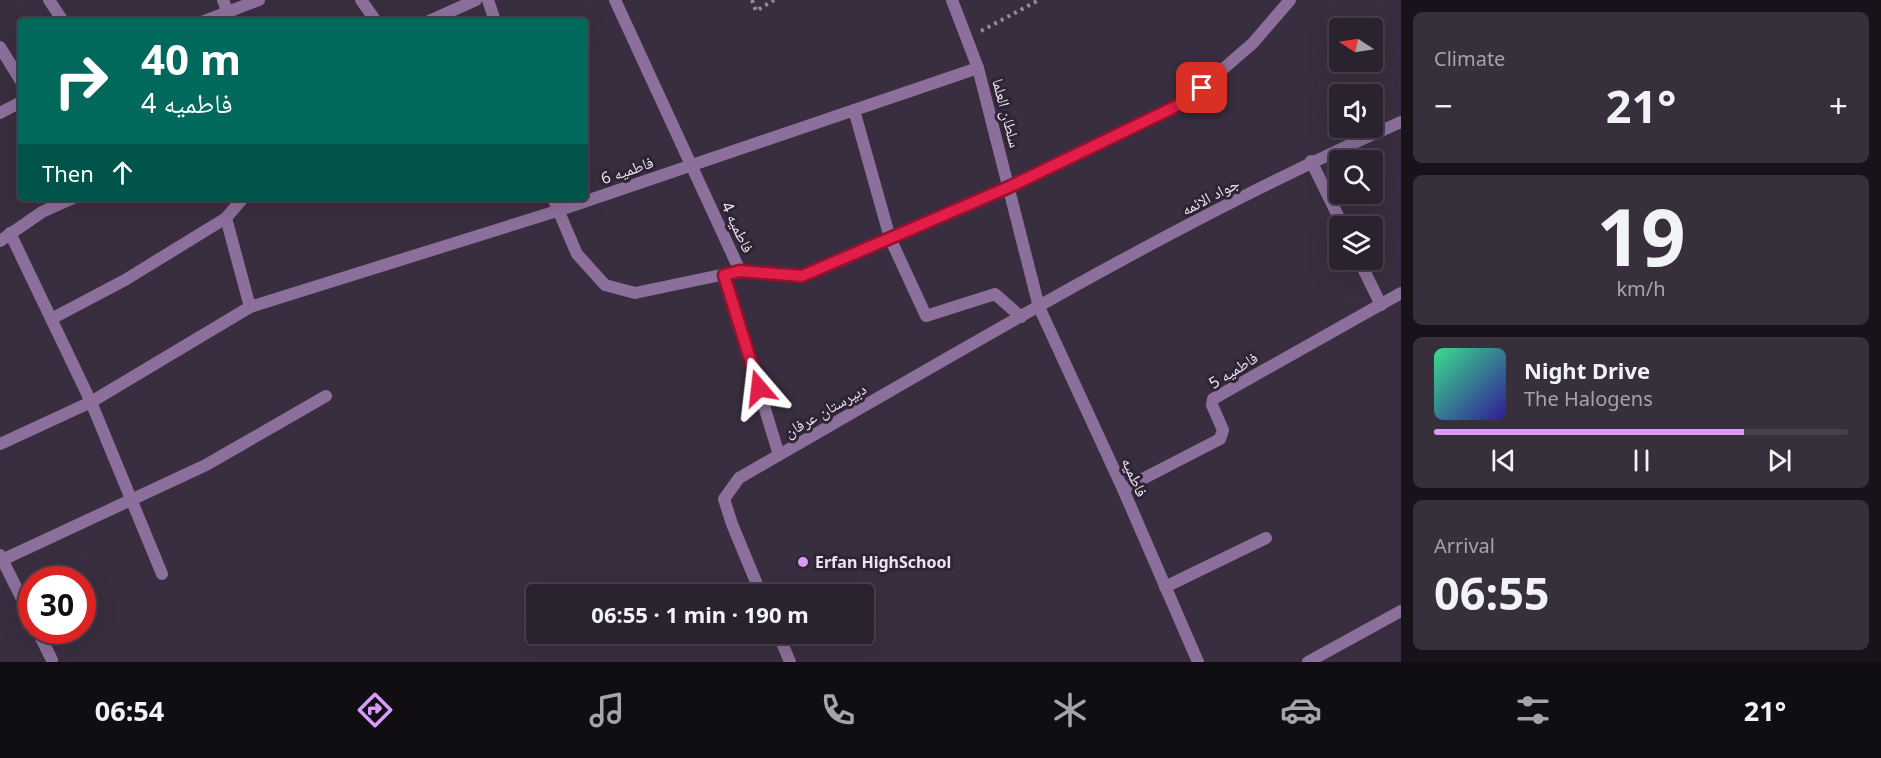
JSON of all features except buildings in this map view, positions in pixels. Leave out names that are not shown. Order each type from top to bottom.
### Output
[{"type":"street","points":[[49,0],[61,18]]},
{"type":"street","points":[[223,0],[229,17],[259,0]]},
{"type":"street","points":[[361,0],[374,18]]},
{"type":"street","points":[[432,18],[447,5],[476,0]]},
{"type":"street","points":[[488,0],[494,18]]},
{"type":"street","name":"فاطمیه 4","points":[[615,0],[740,271],[802,276],[1009,187],[1185,102],[1253,43],[1290,0]]},
{"type":"street","name":"سلطان العلما","points":[[952,0],[978,68],[1039,307]]},
{"type":"street","points":[[0,46],[18,76]]},
{"type":"street","name":"فاطمیه 6","points":[[588,200],[978,68]]},
{"type":"street","points":[[0,113],[18,104]]},
{"type":"street","points":[[854,110],[890,238],[926,316],[995,294],[1021,317]]},
{"type":"street","name":"جواد الائمه","points":[[1039,307],[1311,161],[1401,122]]},
{"type":"street","points":[[1311,161],[1338,216]]},
{"type":"street","points":[[66,201],[42,212],[5,237],[53,318],[91,402],[162,574]]},
{"type":"street","points":[[53,318],[125,280],[226,218],[240,201]]},
{"type":"street","points":[[554,201],[577,254],[605,285],[635,293],[740,271]]},
{"type":"street","name":"فاطمیه 6","points":[[0,444],[91,402],[250,307],[586,201]]},
{"type":"street","points":[[226,218],[250,307]]},
{"type":"street","points":[[1364,270],[1381,305]]},
{"type":"street","points":[[724,275],[780,455]]},
{"type":"street","name":"فاطمیه 5","points":[[1123,489],[1220,438],[1223,430],[1212,405],[1213,399],[1401,293]]},
{"type":"street","name":"دبیرستان عرفان","points":[[757,584],[724,499],[739,478],[1039,307]]},
{"type":"street","name":"فاطمیه","points":[[1039,307],[1123,489],[1198,662]]},
{"type":"street","points":[[18,591],[1,557],[206,465],[326,396]]},
{"type":"street","points":[[1165,587],[1266,538]]},
{"type":"street","points":[[1308,662],[1401,611]]},
{"type":"street","points":[[44,644],[52,660]]},
{"type":"street","points":[[783,644],[790,662]]},
{"type":"path","points":[[752,0],[756,10],[774,0]]},
{"type":"path","points":[[967,39],[1039,0]]},
{"type":"place","name":"Erfan HighSchool","points":[[803,562]]},
{"type":"route","points":[[759,388],[724,275],[740,271],[802,276],[1009,187],[1185,102],[1202,88]]}]
